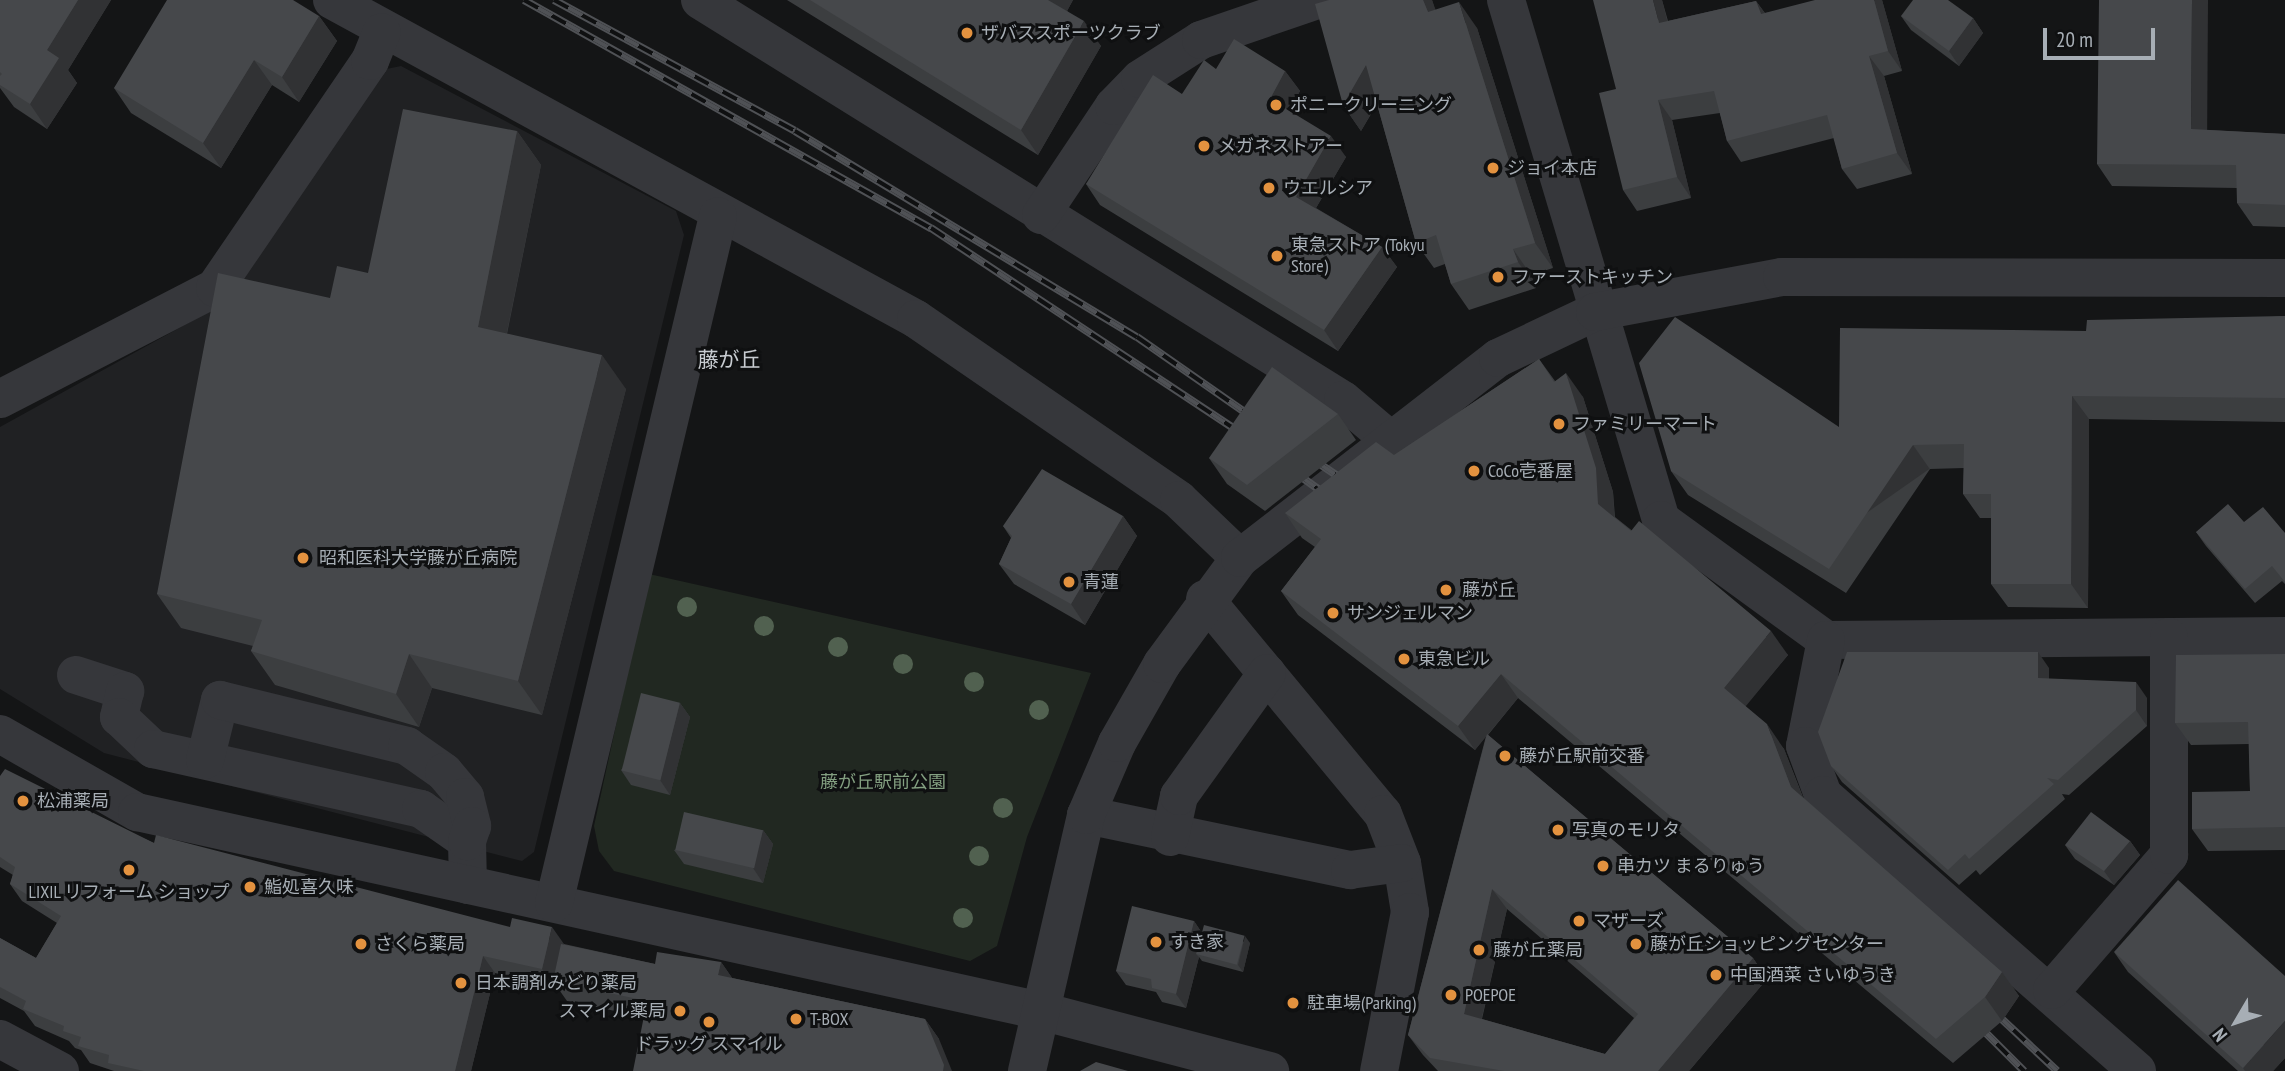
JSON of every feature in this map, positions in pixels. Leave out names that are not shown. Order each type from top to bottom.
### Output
[{"type":"street","points":[[332,0],[382,32],[718,216],[916,319],[1179,500],[1240,558]]},
{"type":"street","points":[[700,0],[1041,215],[1343,400],[1389,439]]},
{"type":"street","points":[[1041,215],[1114,106],[1140,79],[1201,40],[1317,0]]},
{"type":"street","points":[[1506,0],[1595,312],[1661,520],[1826,640],[2285,636]]},
{"type":"street","points":[[0,399],[215,288],[370,61],[382,32]]},
{"type":"street","points":[[554,903],[718,216]]},
{"type":"street","points":[[1027,1071],[1086,815],[1117,743],[1205,600],[1240,558],[1389,439],[1498,358],[1595,312],[1782,277],[2285,278]]},
{"type":"street","points":[[1205,600],[1383,814],[1402,863],[1410,912],[1379,1071]]},
{"type":"street","points":[[2052,990],[2169,855],[2169,637]]},
{"type":"street","points":[[1826,640],[1805,746],[1824,795],[2052,990],[2137,1071]]},
{"type":"street","points":[[1170,837],[1179,796],[1267,673]]},
{"type":"street","points":[[76,675],[125,691],[119,717],[153,748],[421,809],[467,842]]},
{"type":"street","points":[[205,760],[220,699],[407,746],[444,772],[465,797],[472,826],[467,842],[468,885]]},
{"type":"street","points":[[0,734],[137,812],[1041,1011],[1269,1071]]},
{"type":"street","points":[[1086,815],[1170,837],[1350,870],[1402,863]]},
{"type":"street","points":[[0,1039],[60,1071]]},
{"type":"shaded area","name":"昭和医科大学藤が丘病院","points":[[401,66],[676,211],[684,235],[534,852],[522,861],[104,753],[0,689],[0,427],[228,301],[377,71]]},
{"type":"green space","name":"藤が丘駅前公園","points":[[649,574],[1091,673],[1027,837],[997,946],[970,961],[614,871],[599,851],[594,826]]},
{"type":"building","points":[[0,0],[78,0],[47,50],[59,58],[30,104],[0,85]]},
{"type":"building","points":[[167,0],[293,0],[319,16],[282,77],[254,60],[203,143],[114,88]]},
{"type":"building","points":[[810,0],[1048,0],[1084,21],[1021,130]]},
{"type":"building","points":[[1329,0],[1423,0],[1428,12],[1459,2],[1535,243],[1513,249],[1518,262],[1451,284],[1436,235],[1416,243],[1366,65],[1343,105],[1315,4]]},
{"type":"building","points":[[1593,0],[1653,0],[1659,23],[1756,1],[1761,14],[1815,0],[1874,0],[1888,51],[1869,56],[1897,153],[1842,169],[1827,115],[1727,141],[1714,91],[1658,100],[1677,177],[1623,190],[1599,93],[1616,89]]},
{"type":"building","points":[[1913,0],[1948,0],[1973,18],[1949,51],[1901,16]]},
{"type":"building","points":[[2099,0],[2192,0],[2191,129],[2285,134],[2285,205],[2237,203],[2236,165],[2097,164]]},
{"type":"building","points":[[1234,39],[1285,71],[1270,99],[1331,136],[1296,197],[1382,247],[1324,330],[1086,184],[1153,75],[1182,94],[1204,60],[1216,69]]},
{"type":"building","points":[[403,109],[517,131],[478,327],[602,355],[518,681],[409,654],[396,694],[251,651],[262,620],[157,594],[218,273],[330,298],[337,266],[368,273]]},
{"type":"building","points":[[2285,316],[2285,398],[2072,396],[2071,584],[1991,584],[1991,494],[1963,494],[1964,444],[1913,445],[1829,569],[1671,471],[1639,363],[1675,317],[1839,427],[1840,328],[2086,331],[2087,320]]},
{"type":"building","points":[[1539,359],[1554,382],[1566,373],[1596,468],[1598,504],[1631,531],[1639,521],[1771,631],[1724,688],[1767,724],[1791,787],[2002,972],[1985,997],[1936,1039],[1501,674],[1458,726],[1281,591],[1321,539],[1285,513],[1376,442],[1394,455]]},
{"type":"building","points":[[1272,367],[1338,414],[1247,485],[1209,458]]},
{"type":"building","points":[[1042,469],[1123,516],[1071,604],[999,564],[1012,536],[1003,526]]},
{"type":"building","points":[[2228,504],[2244,522],[2263,507],[2285,533],[2285,582],[2272,566],[2245,589],[2196,532]]},
{"type":"building","points":[[1847,652],[2038,652],[2038,678],[2136,682],[2136,710],[2058,780],[2047,778],[2054,784],[1969,859],[1965,854],[1948,870],[1831,766],[1818,732]]},
{"type":"building","points":[[2285,654],[2285,827],[2192,829],[2192,792],[2250,791],[2248,722],[2175,723],[2176,655]]},
{"type":"building","points":[[641,693],[680,703],[660,780],[622,771]]},
{"type":"building","name":"藤が丘ショッピングセンター","points":[[1487,734],[1753,958],[1658,1071],[1504,1071],[1430,1058],[1408,1035]],"holes":[[[1492,889],[1638,1014],[1605,1054],[1464,1014]]]},
{"type":"building","points":[[5,769],[154,843],[156,835],[510,927],[512,918],[552,927],[542,969],[483,956],[455,1071],[144,1071],[108,1063],[109,1055],[78,1046],[81,1037],[63,1031],[64,1026],[23,1009],[26,1001],[0,987],[0,938],[36,958],[61,916],[10,884],[15,867],[0,857],[0,776]]},
{"type":"building","points":[[684,812],[763,830],[754,868],[675,850]]},
{"type":"building","points":[[2091,812],[2130,841],[2104,871],[2065,845]]},
{"type":"building","points":[[2178,880],[2285,976],[2285,1021],[2243,1068],[2114,952]]},
{"type":"building","points":[[1132,906],[1194,921],[1176,994],[1152,988],[1151,979],[1116,971]]},
{"type":"building","points":[[1204,925],[1245,936],[1237,965],[1196,954]]},
{"type":"building","points":[[561,944],[655,964],[657,952],[721,962],[718,975],[925,1019],[944,1065],[943,1071],[633,1071],[647,1001],[553,981]]},
{"type":"building","points":[[1096,1062],[1128,1071],[1080,1071]]},
{"type":"railway","points":[[524,0],[931,228],[1247,437]]},
{"type":"railway","points":[[554,0],[795,131],[1137,337],[1259,422]]},
{"type":"railway","points":[[1308,456],[1351,485]]},
{"type":"railway","points":[[1289,468],[1332,499]]},
{"type":"railway","points":[[1990,1008],[2057,1071]]},
{"type":"railway","points":[[1974,1021],[2024,1071]]},
{"type":"place","name":"ザバススポーツクラブ","points":[[967,33]]},
{"type":"place","name":"ポニークリーニング","points":[[1276,105]]},
{"type":"place","name":"メガネストアー","points":[[1204,146]]},
{"type":"place","name":"ジョイ本店","points":[[1493,168]]},
{"type":"place","name":"ウエルシア","points":[[1269,188]]},
{"type":"place","name":"東急ストア (Tokyu Store)","points":[[1277,256]]},
{"type":"place","name":"ファーストキッチン","points":[[1498,277]]},
{"type":"place","name":"ファミリーマート","points":[[1559,424]]},
{"type":"place","name":"CoCo壱番屋","points":[[1474,471]]},
{"type":"place","name":"昭和医科大学藤が丘病院","points":[[303,558]]},
{"type":"place","name":"青蓮","points":[[1069,582]]},
{"type":"place","name":"藤が丘","points":[[1446,590]]},
{"type":"place","name":"サンジェルマン","points":[[1333,613]]},
{"type":"place","name":"東急ビル","points":[[1404,659]]},
{"type":"place","name":"藤が丘駅前交番","points":[[1505,756]]},
{"type":"place","name":"松浦薬局","points":[[23,801]]},
{"type":"place","name":"写真のモリタ","points":[[1558,830]]},
{"type":"place","name":"串カツ まるりゅう","points":[[1603,866]]},
{"type":"place","name":"LIXIL リフォーム ショップ","points":[[129,870]]},
{"type":"place","name":"鮨処喜久味","points":[[250,887]]},
{"type":"place","name":"マザーズ","points":[[1579,921]]},
{"type":"place","name":"すき家","points":[[1156,942]]},
{"type":"place","name":"さくら薬局","points":[[361,944]]},
{"type":"place","name":"藤が丘ショッピングセンター","points":[[1636,944]]},
{"type":"place","name":"藤が丘薬局","points":[[1479,950]]},
{"type":"place","name":"中国酒菜 さいゆうき","points":[[1716,975]]},
{"type":"place","name":"日本調剤みどり薬局","points":[[461,983]]},
{"type":"place","name":"POEPOE","points":[[1451,995]]},
{"type":"place","name":"駐車場(Parking)","points":[[1293,1003]]},
{"type":"place","name":"スマイル薬局","points":[[680,1011]]},
{"type":"place","name":"T-BOX","points":[[796,1019]]},
{"type":"place","name":"ドラッグ スマイル","points":[[709,1022]]},
{"type":"district","name":"藤が丘","points":[[729,360]]}]
